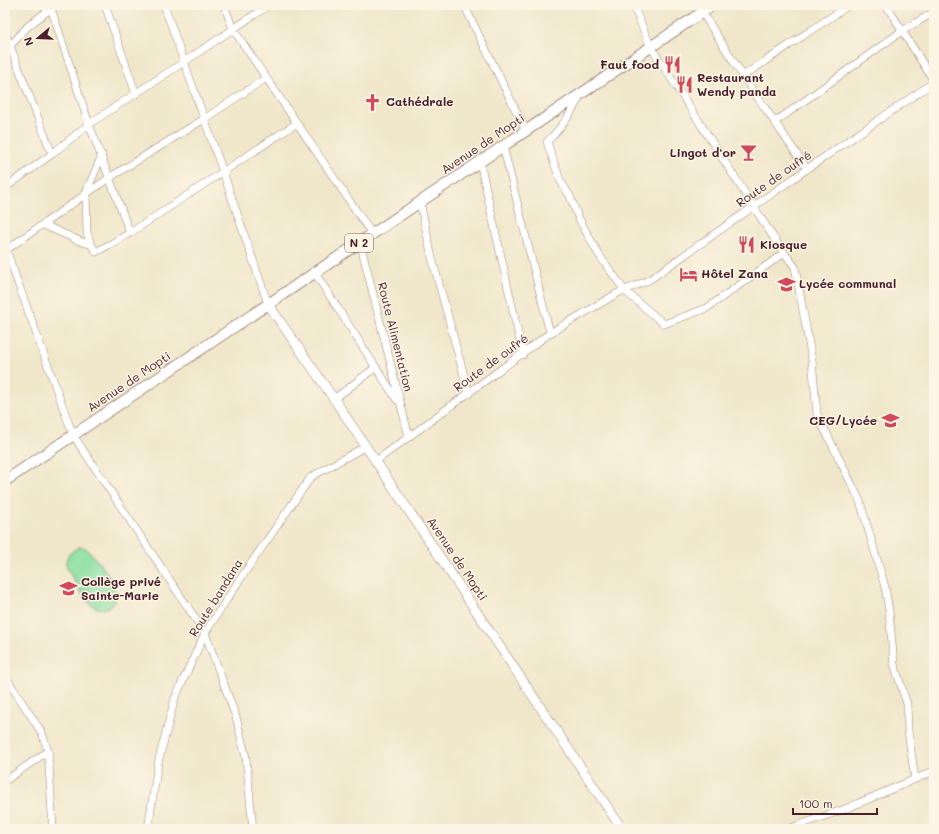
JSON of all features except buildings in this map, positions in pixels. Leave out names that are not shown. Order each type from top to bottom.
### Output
[{"type":"main road","name":"Avenue de Mopti","points":[[5,481],[713,5]]},
{"type":"street","points":[[105,5],[136,94]]},
{"type":"street","points":[[164,5],[268,304]]},
{"type":"street","points":[[224,5],[233,29],[372,234]]},
{"type":"street","points":[[5,188],[52,154],[89,124],[269,5]]},
{"type":"street","points":[[464,5],[526,131]]},
{"type":"street","points":[[633,5],[651,47],[784,253],[795,267],[812,360],[817,414],[860,501],[885,587],[894,664],[907,704],[908,731],[915,779]]},
{"type":"street","points":[[743,76],[849,5]]},
{"type":"street","points":[[886,5],[934,81]]},
{"type":"street","points":[[8,47],[27,27],[52,6],[89,124],[130,233]]},
{"type":"street","points":[[702,12],[743,76],[807,168]]},
{"type":"street","points":[[775,122],[902,31],[934,12]]},
{"type":"street","points":[[5,34],[8,47],[52,154]]},
{"type":"street","points":[[252,829],[246,758],[236,717],[205,633],[73,435],[6,249],[44,225],[109,178],[204,119],[266,78]]},
{"type":"street","name":"Route de oufré","points":[[376,461],[550,333],[624,291],[649,280],[807,168],[934,81]]},
{"type":"street","points":[[580,95],[572,112],[547,142],[560,180],[570,196],[578,217],[599,255],[624,291],[664,324],[707,308],[784,253]]},
{"type":"street","points":[[102,156],[86,195],[87,233],[96,252],[130,233],[297,123]]},
{"type":"street","points":[[503,146],[550,333]]},
{"type":"street","points":[[480,162],[522,355]]},
{"type":"street","points":[[420,202],[432,258],[469,394]]},
{"type":"street","points":[[44,225],[82,242],[91,244]]},
{"type":"street","name":"Route Alimentation","points":[[360,242],[409,437]]},
{"type":"street","points":[[315,273],[401,405]]},
{"type":"street","name":"Avenue de Mopti","points":[[268,304],[366,446],[622,829]]},
{"type":"street","points":[[334,399],[376,367]]},
{"type":"street","name":"Route bandana","points":[[148,829],[158,763],[175,698],[205,633],[240,579],[311,477],[366,446]]},
{"type":"street","points":[[5,676],[42,733],[48,751],[53,829]]},
{"type":"street","points":[[5,781],[48,751]]},
{"type":"street","points":[[788,829],[845,809],[934,771]]},
{"type":"green space","points":[[79,547],[86,548],[109,576],[113,584],[116,592],[115,600],[110,606],[104,609],[90,604],[69,572],[66,563],[68,555]]},
{"type":"place","name":"Faut food","points":[[672,65]]},
{"type":"place","name":"Restaurant Wendy panda","points":[[684,85]]},
{"type":"place","name":"Cathédrale","points":[[373,102]]},
{"type":"place","name":"Lingot d'or","points":[[749,153]]},
{"type":"place","name":"Kiosque","points":[[747,245]]},
{"type":"place","name":"Hôtel Zana","points":[[688,274]]},
{"type":"place","name":"Lycée communal","points":[[786,284]]},
{"type":"place","name":"CEG/Lycée","points":[[890,421]]},
{"type":"place","name":"Collège privé Sainte-Marie","points":[[68,589]]}]
